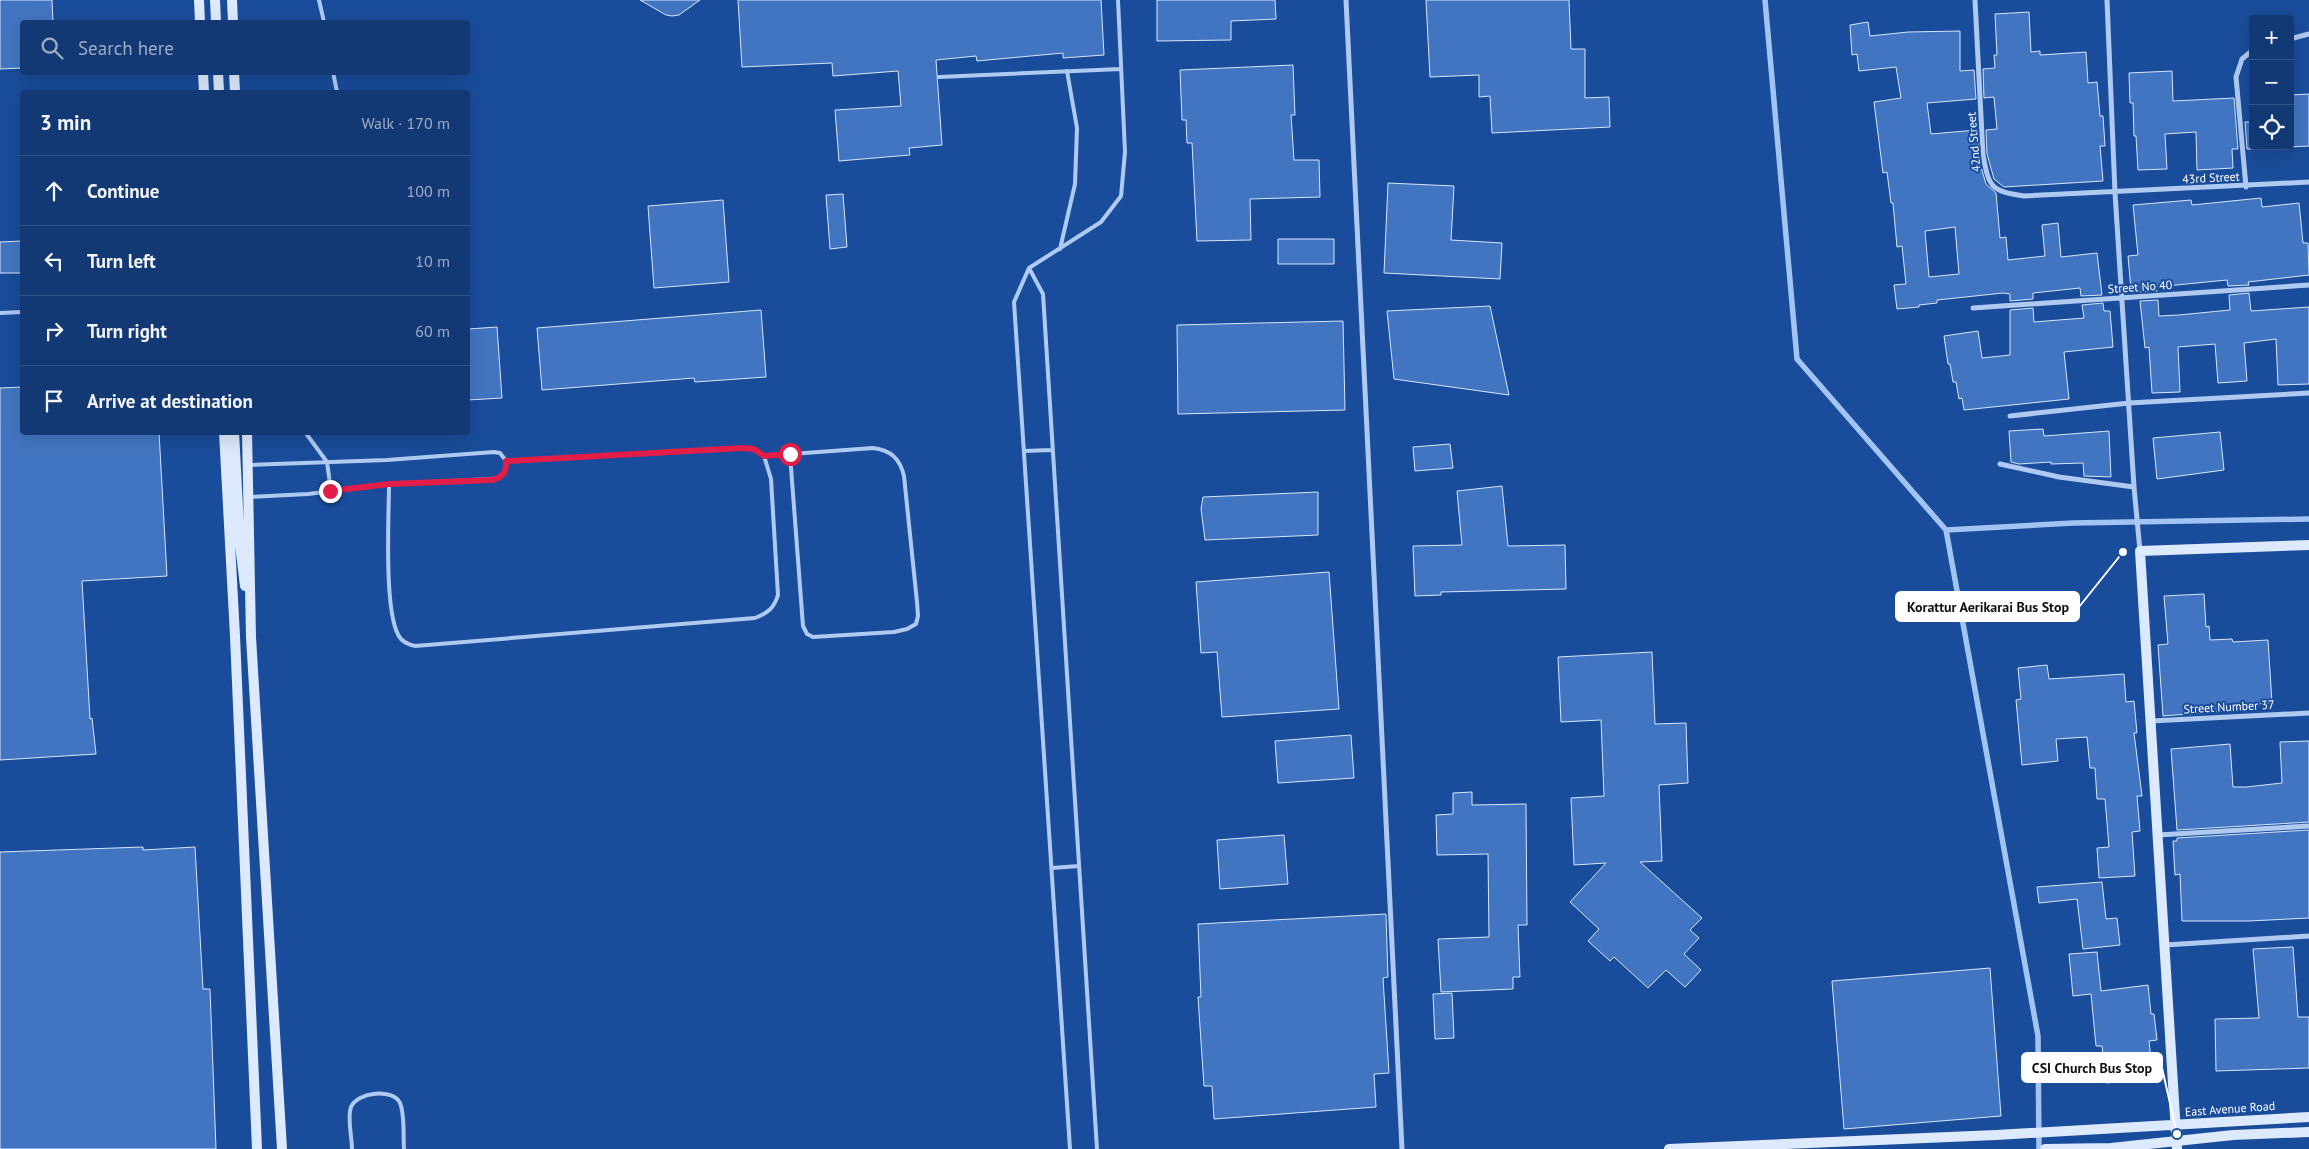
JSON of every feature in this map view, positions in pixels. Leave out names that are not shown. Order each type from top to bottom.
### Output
[{"type":"main road","points":[[199,0],[200,20]]},
{"type":"main road","points":[[214,0],[216,20]]},
{"type":"main road","points":[[232,0],[233,20]]},
{"type":"main road","points":[[203,75],[204,90]]},
{"type":"main road","points":[[218,75],[219,90]]},
{"type":"main road","points":[[234,75],[235,90]]},
{"type":"main road","points":[[224,435],[235,636],[257,1149]]},
{"type":"main road","points":[[234,435],[240,545],[251,637]]},
{"type":"main road","points":[[247,435],[251,637],[282,1149]]},
{"type":"main road","points":[[235,636],[240,545]]},
{"type":"main road","points":[[2177,1145],[2140,551],[2309,545]]},
{"type":"main road","name":"East Avenue Road","points":[[1669,1149],[1996,1135],[2309,1117]]},
{"type":"main road","points":[[2045,1149],[2177,1145],[2233,1136],[2309,1132]]},
{"type":"street","points":[[1346,0],[1402,1149]]},
{"type":"street","name":"42nd Street","points":[[1975,0],[1983,155],[1987,179],[2000,192],[2024,196],[2115,193]]},
{"type":"street","points":[[2107,0],[2115,193],[2137,533],[2140,551]]},
{"type":"street","points":[[2294,38],[2309,34]]},
{"type":"street","points":[[2246,187],[2236,77],[2242,59],[2249,53]]},
{"type":"street","name":"43rd Street","points":[[2115,193],[2309,182]]},
{"type":"street","name":"Street No 40","points":[[1973,308],[2309,285]]},
{"type":"street","points":[[2010,416],[2129,403],[2309,393]]},
{"type":"street","points":[[2000,464],[2019,470],[2098,484],[2134,486]]},
{"type":"street","name":"Street Number 37","points":[[2151,721],[2309,713]]},
{"type":"street","points":[[2158,834],[2309,826]]},
{"type":"street","points":[[2165,945],[2309,936]]},
{"type":"lane","points":[[319,0],[324,20]]},
{"type":"lane","points":[[1070,1149],[1014,302],[1029,268],[1101,222],[1122,196],[1125,152],[1118,0]]},
{"type":"lane","points":[[939,78],[1121,69]]},
{"type":"lane","points":[[1060,249],[1075,184],[1077,128],[1067,71]]},
{"type":"lane","points":[[334,75],[337,90]]},
{"type":"lane","points":[[1029,268],[1043,294],[1051,450],[1097,1149]]},
{"type":"lane","points":[[0,313],[20,312]]},
{"type":"lane","points":[[307,435],[327,462],[330,491]]},
{"type":"lane","points":[[389,484],[390,602],[395,627],[401,639],[415,646],[755,618],[766,614],[775,605],[779,588],[771,479],[764,456],[754,449],[742,448],[506,461]]},
{"type":"lane","points":[[764,456],[790,454],[873,448],[883,449],[898,459],[905,486],[917,602],[918,616],[916,624],[907,629],[894,632],[813,637],[807,634],[803,626],[790,454]]},
{"type":"lane","points":[[1024,451],[1051,450]]},
{"type":"lane","points":[[248,464],[327,462],[494,452],[500,453],[506,461],[507,468],[499,478],[389,484],[330,491],[249,497]]},
{"type":"lane","points":[[1052,868],[1079,866]]},
{"type":"lane","points":[[352,1149],[350,1109],[354,1101],[360,1096],[391,1094],[396,1097],[401,1105],[404,1149]]},
{"type":"building","points":[[0,0],[52,0],[53,20],[20,20],[20,68],[0,69]]},
{"type":"building","points":[[640,0],[700,0],[679,15],[672,16],[666,15]]},
{"type":"building","points":[[738,0],[1101,0],[1104,55],[1063,58],[1063,53],[977,61],[976,56],[936,60],[942,145],[909,148],[910,155],[839,161],[835,110],[901,106],[898,71],[833,76],[832,63],[742,67]]},
{"type":"building","points":[[1157,0],[1275,0],[1276,19],[1231,21],[1231,40],[1157,41]]},
{"type":"building","points":[[1426,0],[1569,0],[1571,49],[1585,49],[1585,98],[1609,97],[1610,127],[1492,133],[1490,96],[1479,97],[1479,75],[1430,77]]},
{"type":"building","points":[[2029,12],[2031,52],[2040,51],[2040,55],[2086,52],[2088,83],[2097,82],[2100,116],[2103,116],[2105,146],[2100,146],[2103,181],[2004,187],[1994,179],[1987,154],[1986,130],[1997,129],[1994,97],[1984,98],[1983,69],[1995,68],[1994,55],[1997,55],[1995,14]]},
{"type":"building","points":[[1868,22],[1870,36],[1908,32],[1960,31],[1960,71],[1974,70],[1976,99],[1927,103],[1931,134],[1977,130],[1981,167],[1986,184],[1996,193],[2000,238],[2006,237],[2008,260],[2045,256],[2042,225],[2058,223],[2061,257],[2097,253],[2102,295],[2081,296],[2080,288],[2033,293],[2033,299],[2010,301],[2010,294],[2003,293],[1937,300],[1937,303],[1897,309],[1894,285],[1906,284],[1902,246],[1897,247],[1893,203],[1891,203],[1887,172],[1883,173],[1874,102],[1901,98],[1896,67],[1859,71],[1857,54],[1852,55],[1850,25]],"holes":[[[1955,227],[1959,274],[1929,277],[1925,231]]]},
{"type":"building","points":[[1293,65],[1295,115],[1291,115],[1294,160],[1319,160],[1320,197],[1250,199],[1251,240],[1197,241],[1192,143],[1187,143],[1186,120],[1182,120],[1180,70]]},
{"type":"building","points":[[2172,71],[2173,101],[2234,98],[2238,149],[2232,149],[2233,168],[2197,170],[2196,132],[2165,134],[2167,169],[2138,170],[2133,103],[2130,103],[2129,73]]},
{"type":"building","points":[[2309,94],[2309,146],[2294,147],[2294,95]]},
{"type":"building","points":[[2245,122],[2249,122],[2249,149],[2247,149]]},
{"type":"building","points":[[1388,183],[1454,186],[1451,240],[1502,243],[1500,279],[1384,273]]},
{"type":"building","points":[[843,194],[847,247],[830,249],[826,195]]},
{"type":"building","points":[[2261,198],[2262,207],[2299,203],[2303,243],[2308,243],[2309,275],[2248,282],[2249,285],[2228,286],[2227,280],[2156,287],[2157,291],[2139,292],[2138,289],[2131,290],[2128,256],[2138,255],[2133,205],[2191,200],[2192,205]]},
{"type":"building","points":[[723,200],[729,282],[654,288],[648,206]]},
{"type":"building","points":[[1278,239],[1334,239],[1334,264],[1278,264]]},
{"type":"building","points":[[20,241],[20,273],[0,273],[0,242]]},
{"type":"building","points":[[2249,293],[2251,311],[2309,307],[2309,384],[2278,385],[2276,339],[2244,343],[2247,381],[2218,383],[2215,344],[2178,347],[2180,392],[2152,393],[2149,347],[2145,348],[2140,301],[2158,300],[2159,316],[2179,315],[2230,310],[2229,295]]},
{"type":"building","points":[[2103,303],[2104,311],[2110,311],[2113,347],[2064,352],[2069,399],[1964,410],[1962,398],[1959,399],[1956,382],[1953,382],[1950,364],[1948,364],[1944,336],[1978,331],[1982,358],[2010,355],[2010,310],[2033,308],[2034,322],[2084,318],[2082,305]]},
{"type":"building","points":[[1490,306],[1509,395],[1394,379],[1387,311]]},
{"type":"building","points":[[761,310],[766,377],[695,382],[694,378],[542,390],[537,328]]},
{"type":"building","points":[[1343,321],[1345,410],[1178,414],[1177,325]]},
{"type":"building","points":[[497,327],[502,398],[470,400],[470,329]]},
{"type":"building","points":[[20,387],[20,435],[159,435],[167,576],[82,581],[90,719],[92,718],[96,754],[0,760],[0,388]]},
{"type":"building","points":[[2043,429],[2044,436],[2109,431],[2111,477],[2084,476],[2083,463],[2019,464],[2011,462],[2009,431]]},
{"type":"building","points":[[2220,432],[2224,470],[2157,479],[2153,438]]},
{"type":"building","points":[[1450,444],[1453,468],[1415,471],[1413,447]]},
{"type":"building","points":[[1502,486],[1508,546],[1565,545],[1566,589],[1441,592],[1441,595],[1415,596],[1413,546],[1462,545],[1457,491]]},
{"type":"building","points":[[1318,492],[1318,535],[1205,540],[1201,509],[1203,497]]},
{"type":"building","points":[[1329,572],[1339,709],[1222,717],[1217,652],[1201,653],[1196,582]]},
{"type":"building","points":[[2204,594],[2206,627],[2209,626],[2210,640],[2232,639],[2233,642],[2268,640],[2272,703],[2237,705],[2237,710],[2163,716],[2158,645],[2168,644],[2164,596]]},
{"type":"building","points":[[1652,652],[1655,724],[1686,723],[1688,783],[1659,785],[1662,861],[1640,862],[1702,918],[1690,930],[1699,938],[1684,954],[1701,970],[1685,987],[1666,970],[1648,988],[1614,957],[1610,961],[1588,941],[1599,929],[1570,902],[1606,863],[1574,865],[1571,798],[1604,796],[1601,720],[1561,722],[1558,657]]},
{"type":"building","points":[[2047,665],[2049,679],[2124,674],[2126,702],[2134,701],[2137,733],[2134,733],[2142,796],[2137,796],[2140,831],[2132,832],[2135,876],[2099,878],[2097,848],[2109,847],[2105,799],[2097,799],[2095,768],[2090,768],[2087,737],[2056,739],[2058,761],[2022,765],[2016,700],[2021,699],[2018,668]]},
{"type":"building","points":[[1351,735],[1354,778],[1278,783],[1275,741]]},
{"type":"building","points":[[2309,741],[2309,822],[2177,830],[2171,749],[2230,744],[2233,787],[2246,787],[2282,783],[2280,742]]},
{"type":"building","points":[[1472,792],[1472,805],[1526,804],[1527,925],[1518,925],[1520,977],[1513,977],[1513,989],[1441,992],[1438,939],[1489,937],[1488,854],[1437,855],[1436,815],[1453,814],[1453,793]]},
{"type":"building","points":[[2309,830],[2309,918],[2249,921],[2182,921],[2180,874],[2175,875],[2173,841],[2177,841],[2177,838]]},
{"type":"building","points":[[1284,835],[1288,884],[1220,889],[1217,840]]},
{"type":"building","points":[[143,847],[143,850],[195,847],[203,989],[210,989],[216,1149],[0,1149],[0,852]]},
{"type":"building","points":[[2102,882],[2106,919],[2117,918],[2120,945],[2083,949],[2077,899],[2039,903],[2037,887]]},
{"type":"building","points":[[1386,914],[1388,977],[1383,978],[1389,1073],[1374,1074],[1376,1107],[1214,1119],[1212,1086],[1204,1086],[1198,997],[1201,997],[1198,924]]},
{"type":"building","points":[[2293,947],[2298,1017],[2309,1017],[2309,1068],[2216,1071],[2215,1019],[2259,1018],[2253,949]]},
{"type":"building","points":[[2097,952],[2101,991],[2148,985],[2151,1014],[2154,1014],[2157,1040],[2149,1041],[2153,1079],[2106,1083],[2102,1046],[2096,1046],[2091,994],[2073,996],[2069,954]]},
{"type":"building","points":[[1990,968],[2001,1116],[1844,1129],[1832,981]]},
{"type":"building","points":[[1452,993],[1454,1038],[1435,1039],[1433,994]]},
{"type":"waterway","points":[[1765,0],[1797,359],[1946,530],[2038,1036],[2039,1149]]},
{"type":"waterway","points":[[1946,530],[2073,523],[2309,519]]},
{"type":"place","name":"Korattur Aerikarai Bus Stop","points":[[2123,552]]},
{"type":"place","name":"CSI Church Bus Stop","points":[[2177,1134]]},
{"type":"route","points":[[330,491],[389,484],[492,480],[503,475],[507,468],[506,461],[742,448],[754,449],[764,456],[790,454]]}]
